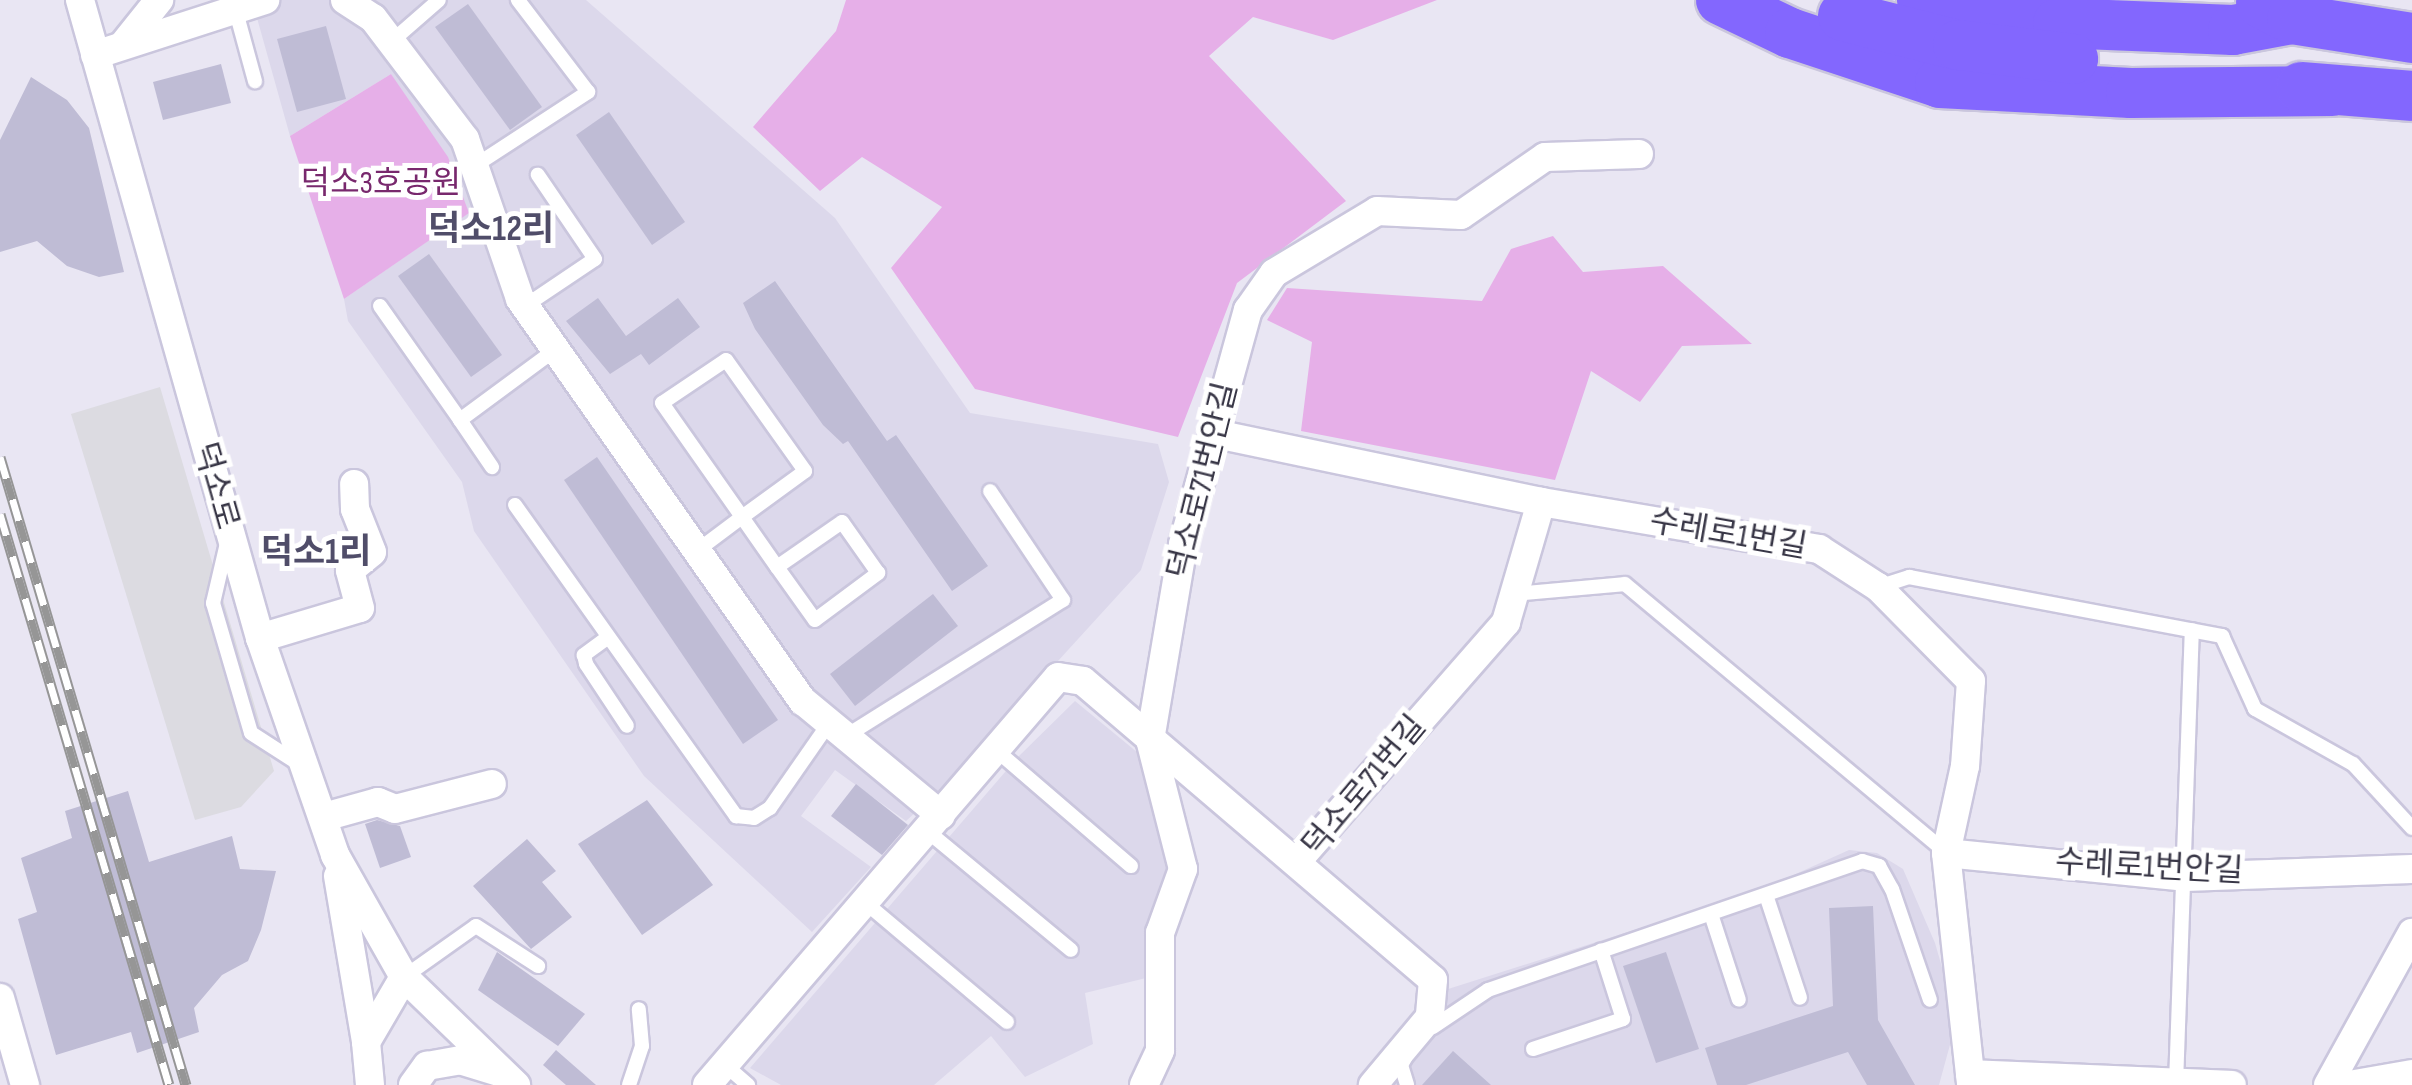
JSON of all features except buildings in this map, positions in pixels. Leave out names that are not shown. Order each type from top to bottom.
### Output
[{"type":"highway","points":[[1721,0],[1790,33],[1940,82],[2131,92],[2332,91]]},
{"type":"highway","points":[[1800,0],[1877,29],[1958,45],[2332,91],[2412,96]]},
{"type":"highway","points":[[1922,0],[2058,23],[2233,30],[2292,19]]},
{"type":"highway","points":[[2246,0],[2292,19],[2412,38]]},
{"type":"street","name":"덕소로","points":[[80,0],[108,51],[229,532],[260,638],[335,855],[404,976],[510,1079]]},
{"type":"street","points":[[108,51],[159,0]]},
{"type":"street","points":[[108,51],[265,0]]},
{"type":"street","points":[[345,0],[392,41],[464,139],[525,306],[698,550],[836,731],[934,822]]},
{"type":"street","name":"덕소로71번안길","points":[[1144,1085],[1160,1050],[1160,933],[1183,869],[1150,740],[1184,544],[1248,310],[1274,273],[1377,211],[1461,216],[1545,157],[1639,154]]},
{"type":"street","name":"수레로1번길","points":[[1216,434],[1541,502],[1819,550],[1878,587],[1971,681],[1965,766],[1946,853],[1971,1079]]},
{"type":"street","points":[[260,638],[360,608],[350,570],[372,552],[355,509],[354,484]]},
{"type":"street","name":"덕소로71번길","points":[[1373,1085],[1430,1017],[1433,980],[1298,860],[1506,622],[1541,502]]},
{"type":"street","points":[[716,1074],[867,904],[1058,677],[1083,682],[1298,860]]},
{"type":"street","points":[[324,817],[378,802],[396,809],[492,784]]},
{"type":"street","name":"수레로1번안길","points":[[1946,853],[2185,877],[2412,869]]},
{"type":"street","points":[[335,855],[370,1085]]},
{"type":"street","points":[[2328,1085],[2412,933]]},
{"type":"street","points":[[366,1042],[404,976]]},
{"type":"street","points":[[0,998],[25,1085]]},
{"type":"street","points":[[413,1085],[427,1066],[460,1060],[510,1079]]},
{"type":"street","points":[[2349,1085],[2412,1074]]},
{"type":"street","points":[[1971,1079],[2232,1085]]},
{"type":"lane","points":[[392,41],[439,0]]},
{"type":"lane","points":[[476,166],[588,92],[518,0]]},
{"type":"lane","points":[[235,8],[255,81]]},
{"type":"lane","points":[[525,306],[595,259],[538,175]]},
{"type":"lane","points":[[380,306],[492,467]]},
{"type":"lane","points":[[460,420],[555,350]]},
{"type":"lane","points":[[698,550],[742,517],[804,471],[726,360],[662,402],[742,517],[815,620],[878,573],[842,522],[778,567]]},
{"type":"lane","points":[[515,505],[736,816],[754,818],[770,808],[836,731],[1063,600],[990,490]]},
{"type":"lane","points":[[229,532],[213,603],[251,733],[308,770]]},
{"type":"lane","points":[[1878,587],[1909,577],[2222,636],[2254,709],[2353,764],[2412,828]]},
{"type":"lane","points":[[1514,594],[1625,584],[1946,853]]},
{"type":"lane","points":[[2176,1084],[2192,630]]},
{"type":"lane","points":[[607,638],[584,656],[627,726]]},
{"type":"lane","points":[[996,750],[1131,866]]},
{"type":"lane","points":[[934,822],[1071,950]]},
{"type":"lane","points":[[1407,1085],[1400,1066],[1458,1005],[1601,950],[1767,898],[1862,861],[1879,866],[1930,1000]]},
{"type":"lane","points":[[1767,898],[1800,998]]},
{"type":"lane","points":[[867,904],[1007,1022]]},
{"type":"lane","points":[[1710,914],[1739,1000]]},
{"type":"lane","points":[[404,976],[476,926],[538,966]]},
{"type":"lane","points":[[1533,1049],[1624,1019],[1601,950]]},
{"type":"lane","points":[[629,1085],[642,1046],[639,1010]]},
{"type":"lane","points":[[716,1074],[748,1085]]},
{"type":"shaded area","points":[[252,0],[586,0],[835,218],[970,413],[1158,444],[1169,482],[1141,570],[944,786],[906,821],[835,770],[801,816],[871,867],[812,932],[644,776],[474,531],[462,482],[348,321],[344,299],[468,213],[391,74],[290,136]]},
{"type":"shaded area","points":[[160,387],[274,771],[241,807],[195,820],[71,414]]},
{"type":"shaded area","points":[[1075,701],[1166,776],[1190,863],[1146,978],[1085,993],[1093,1044],[1025,1077],[991,1036],[934,1085],[781,1085],[750,1068],[1018,757]]},
{"type":"shaded area","points":[[1849,850],[1877,853],[1903,869],[1935,943],[1957,1019],[1939,1085],[1368,1085],[1445,990],[1760,890]]},
{"type":"green space","points":[[846,0],[1437,0],[1333,40],[1253,17],[1209,56],[1346,201],[1237,283],[1178,437],[975,389],[891,268],[942,207],[862,157],[820,191],[753,127],[836,31]]},
{"type":"green space","name":"덕소3호공원","points":[[391,74],[448,157],[469,213],[344,299],[290,136]]},
{"type":"green space","points":[[1553,236],[1583,272],[1663,266],[1752,344],[1682,346],[1640,402],[1591,371],[1555,480],[1301,431],[1312,342],[1267,320],[1287,288],[1482,301],[1511,249]]},
{"type":"railway","points":[[0,457],[186,1085]]},
{"type":"railway","points":[[0,514],[169,1085]]},
{"type":"district","name":"덕소12리","points":[[491,230]]},
{"type":"district","name":"덕소1리","points":[[316,553]]}]
